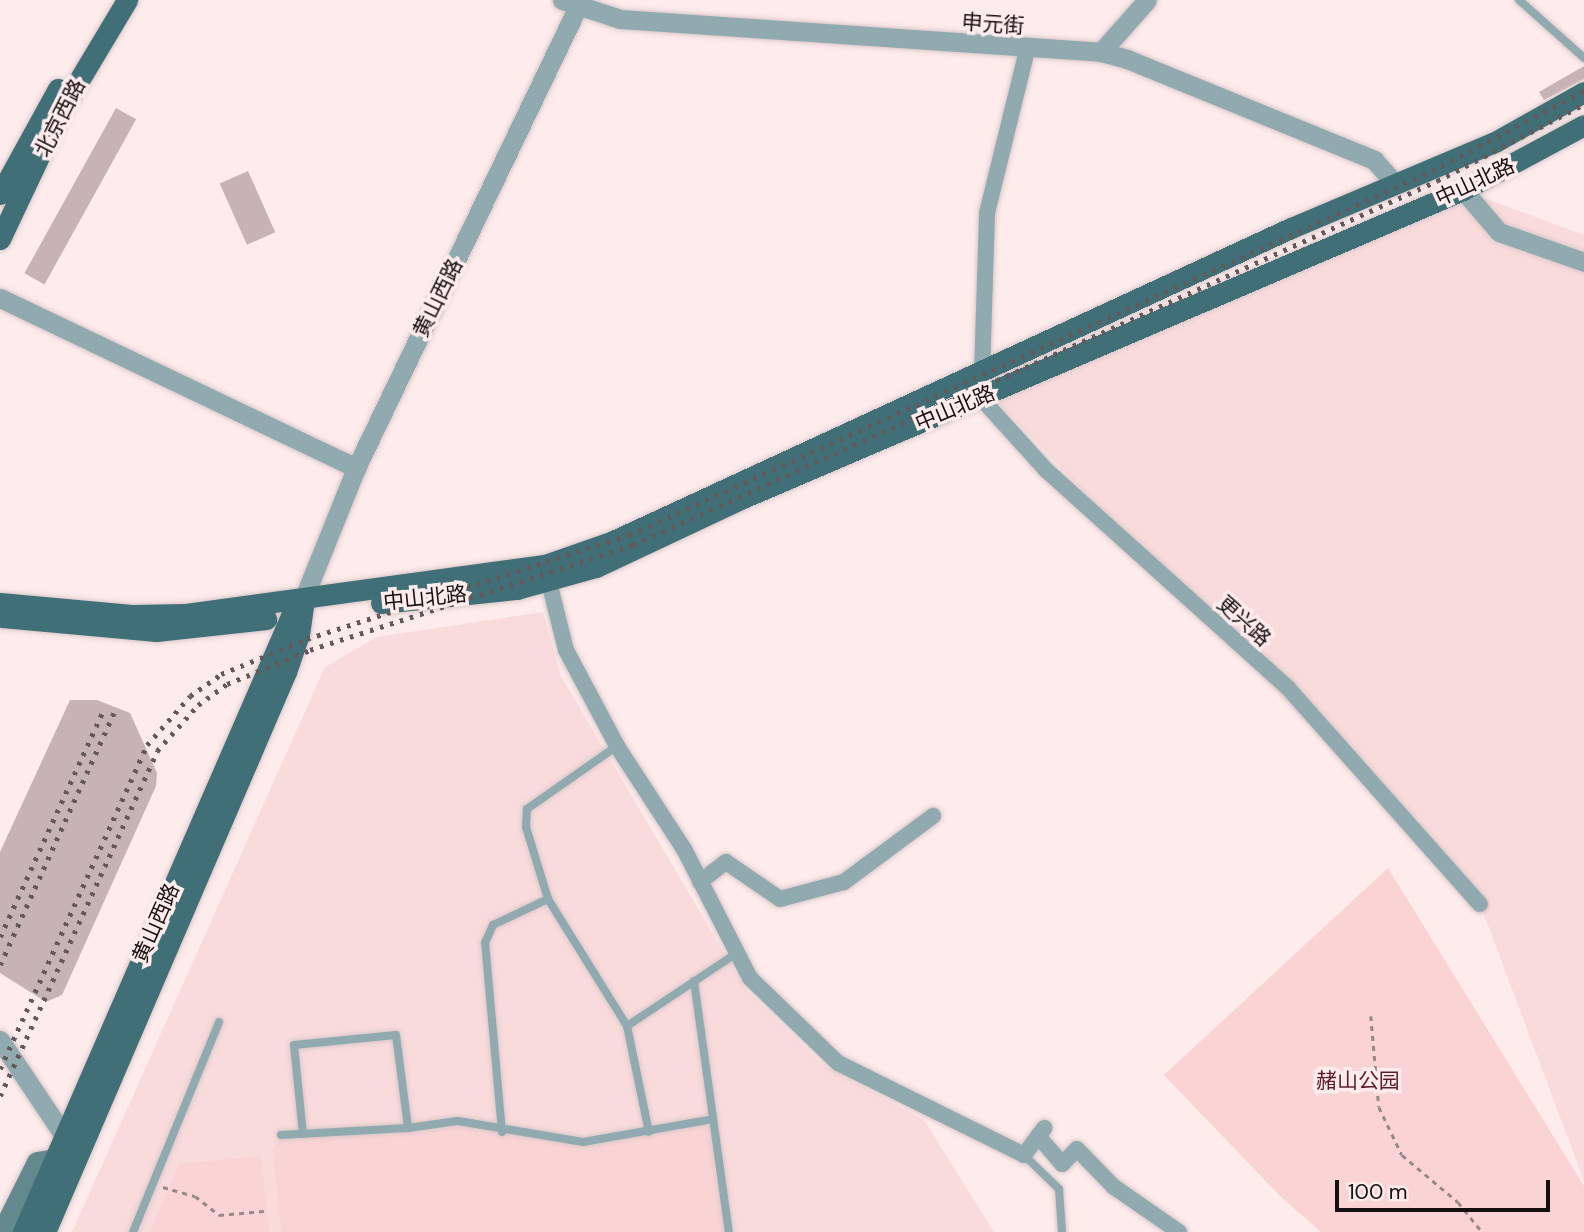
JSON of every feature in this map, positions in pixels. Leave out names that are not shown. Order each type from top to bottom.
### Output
[{"type":"main road","name":"北京西路","points":[[0,194],[111,0]]},
{"type":"main road","name":"北京西路","points":[[0,239],[60,112],[127,0]]},
{"type":"main road","points":[[299,610],[545,565],[611,542],[684,505],[977,384],[1394,182],[1495,142],[1584,92]]},
{"type":"main road","name":"中山北路","points":[[0,617],[156,631],[299,610],[549,582],[596,567],[977,384],[1463,190],[1584,125]]},
{"type":"main road","name":"中山北路","points":[[0,603],[159,615],[299,610]]},
{"type":"main road","name":"黄山西路","points":[[23,1232],[63,1134],[299,610]]},
{"type":"main road","name":"黄山西路","points":[[46,1232],[286,672],[299,610]]},
{"type":"main road","points":[[2,1232],[37,1161],[55,1158]]},
{"type":"street","points":[[1101,52],[1147,0]]},
{"type":"street","name":"申元街","points":[[573,3],[620,19],[1027,50],[1101,52],[1127,59],[1374,160],[1394,182]]},
{"type":"street","name":"黄山西路","points":[[299,610],[356,468],[573,3]]},
{"type":"street","points":[[977,384],[987,213],[1027,50]]},
{"type":"street","points":[[1463,190],[1499,232],[1584,262]]},
{"type":"street","points":[[0,298],[356,468]]},
{"type":"street","name":"更兴路","points":[[977,384],[1046,470],[1288,688],[1480,904]]},
{"type":"street","points":[[549,582],[566,650],[617,746],[700,882],[750,978],[838,1063],[1024,1155],[1041,1132],[1062,1164],[1077,1149],[1114,1187],[1179,1232]]},
{"type":"street","points":[[700,882],[726,862],[780,899],[844,882],[933,816]]},
{"type":"street","points":[[0,1040],[63,1134]]},
{"type":"lane","points":[[1519,0],[1584,58]]},
{"type":"lane","points":[[617,746],[527,809],[526,827],[548,899],[627,1026],[649,1132]]},
{"type":"lane","points":[[502,1132],[485,943],[493,925],[548,899]]},
{"type":"lane","points":[[627,1026],[737,953]]},
{"type":"lane","points":[[694,981],[729,1232]]},
{"type":"lane","points":[[133,1232],[219,1022]]},
{"type":"lane","points":[[303,1134],[294,1045],[396,1035],[408,1129]]},
{"type":"lane","points":[[281,1135],[408,1129],[458,1121],[502,1132],[583,1142],[713,1119]]},
{"type":"lane","points":[[1024,1155],[1059,1189],[1062,1232]]},
{"type":"path","points":[[1371,1016],[1379,1107],[1402,1155],[1458,1202],[1482,1232]]},
{"type":"path","points":[[153,1184],[195,1196],[219,1215],[264,1211]]},
{"type":"shaded area","points":[[1463,190],[1584,235],[1584,1181],[1480,904],[989,393]]},
{"type":"shaded area","points":[[543,612],[561,676],[746,990],[823,1065],[924,1120],[994,1232],[72,1232],[325,667],[377,637]]},
{"type":"green space","name":"赭山公园","points":[[1388,868],[1584,1186],[1584,1232],[1321,1232],[1279,1195],[1164,1075]]},
{"type":"green space","points":[[713,1119],[729,1232],[281,1232],[273,1148],[280,1139],[458,1121],[583,1142]]},
{"type":"green space","points":[[261,1156],[269,1232],[150,1232],[179,1164]]},
{"type":"building","points":[[1584,66],[1584,79],[1544,100],[1539,92]]},
{"type":"building","points":[[116,108],[136,119],[44,284],[24,273]]},
{"type":"building","points":[[248,171],[275,232],[247,245],[220,184]]},
{"type":"building","points":[[70,700],[97,700],[130,713],[157,773],[156,786],[62,995],[46,1002],[0,973],[0,852]]},
{"type":"railway","points":[[0,1069],[147,745],[190,696],[221,674],[307,639],[629,535],[1432,171],[1584,91]]},
{"type":"railway","points":[[0,1096],[157,751],[198,705],[227,684],[310,650],[633,545],[1437,181],[1584,104]]},
{"type":"railway","points":[[0,937],[104,709]]},
{"type":"railway","points":[[0,965],[114,713]]}]
